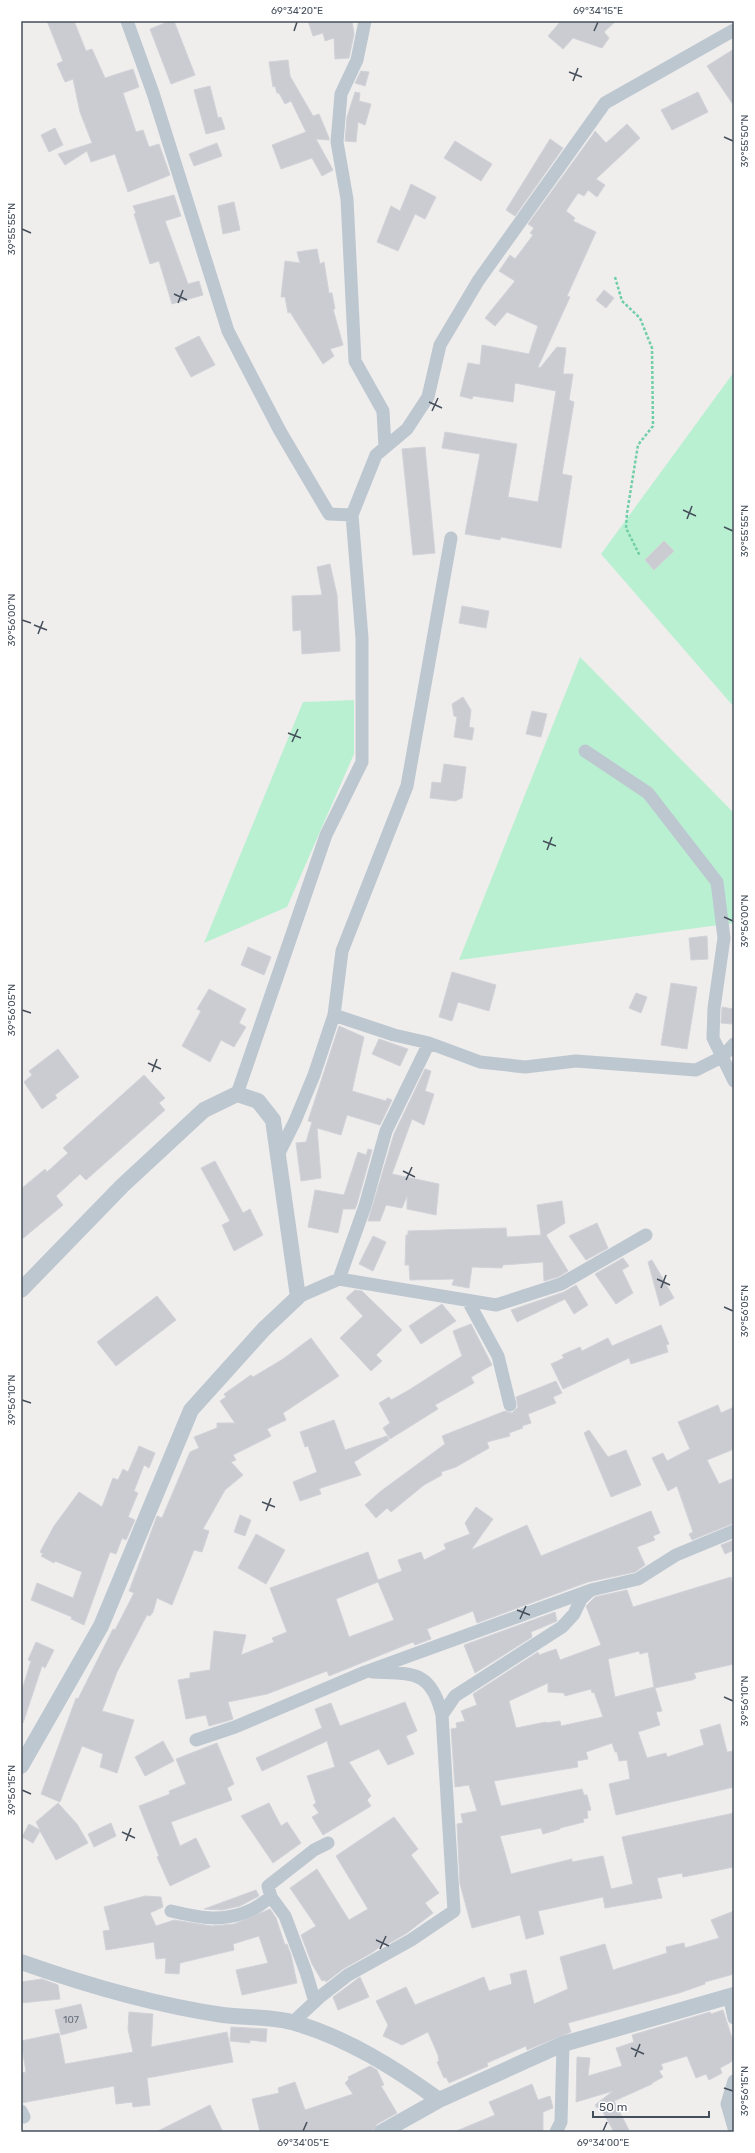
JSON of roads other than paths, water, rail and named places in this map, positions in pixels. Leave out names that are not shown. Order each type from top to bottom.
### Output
[{"type":"street","points":[[127,21],[153,93],[228,331],[280,431],[329,514],[352,515]]},
{"type":"street","points":[[365,21],[357,60],[341,94],[337,142],[347,199],[356,360],[383,410],[385,447]]},
{"type":"street","points":[[237,1094],[326,835],[362,762],[362,638],[352,515],[376,455],[407,429],[428,396],[440,345],[478,281],[605,103],[734,30]]},
{"type":"street","points":[[278,1155],[295,1121],[311,1081],[334,1015],[342,951],[407,786],[451,538]]},
{"type":"street","points":[[585,751],[648,793],[717,882],[724,938],[714,1008],[713,1038],[734,1081]]},
{"type":"street","points":[[334,1015],[394,1035],[429,1043],[480,1062],[525,1066],[576,1061],[696,1070],[722,1057],[734,1044]]},
{"type":"street","points":[[339,1279],[365,1206],[386,1131],[429,1043]]},
{"type":"street","points":[[21,1290],[122,1186],[204,1110],[237,1094],[258,1101],[273,1120],[298,1297]]},
{"type":"street","points":[[21,1766],[100,1626],[191,1410],[264,1329],[298,1297],[339,1279],[496,1305],[561,1284],[646,1235]]},
{"type":"street","points":[[468,1301],[498,1356],[510,1404]]},
{"type":"street","points":[[196,1740],[235,1727],[365,1672],[591,1590],[638,1579],[676,1555],[734,1531]]},
{"type":"street","points":[[442,1715],[455,1696],[562,1627],[574,1614],[581,1599],[591,1590]]},
{"type":"street","points":[[293,2022],[348,1975],[411,1940],[454,1911],[442,1715],[437,1696],[425,1682],[413,1674],[365,1672]]},
{"type":"street","points":[[315,2002],[306,1972],[285,1916],[271,1897],[268,1886],[314,1850],[328,1843]]},
{"type":"street","points":[[171,1911],[199,1918],[216,1919],[254,1909],[271,1897]]},
{"type":"street","points":[[21,1962],[70,1979],[143,1998],[222,2015],[293,2022],[325,2033],[377,2059],[439,2100]]},
{"type":"street","points":[[382,2132],[439,2100],[563,2044],[731,1996],[734,2018]]},
{"type":"street","points":[[556,2132],[561,2122],[563,2044]]},
{"type":"street","points":[[734,2081],[727,2104],[734,2128]]}]
